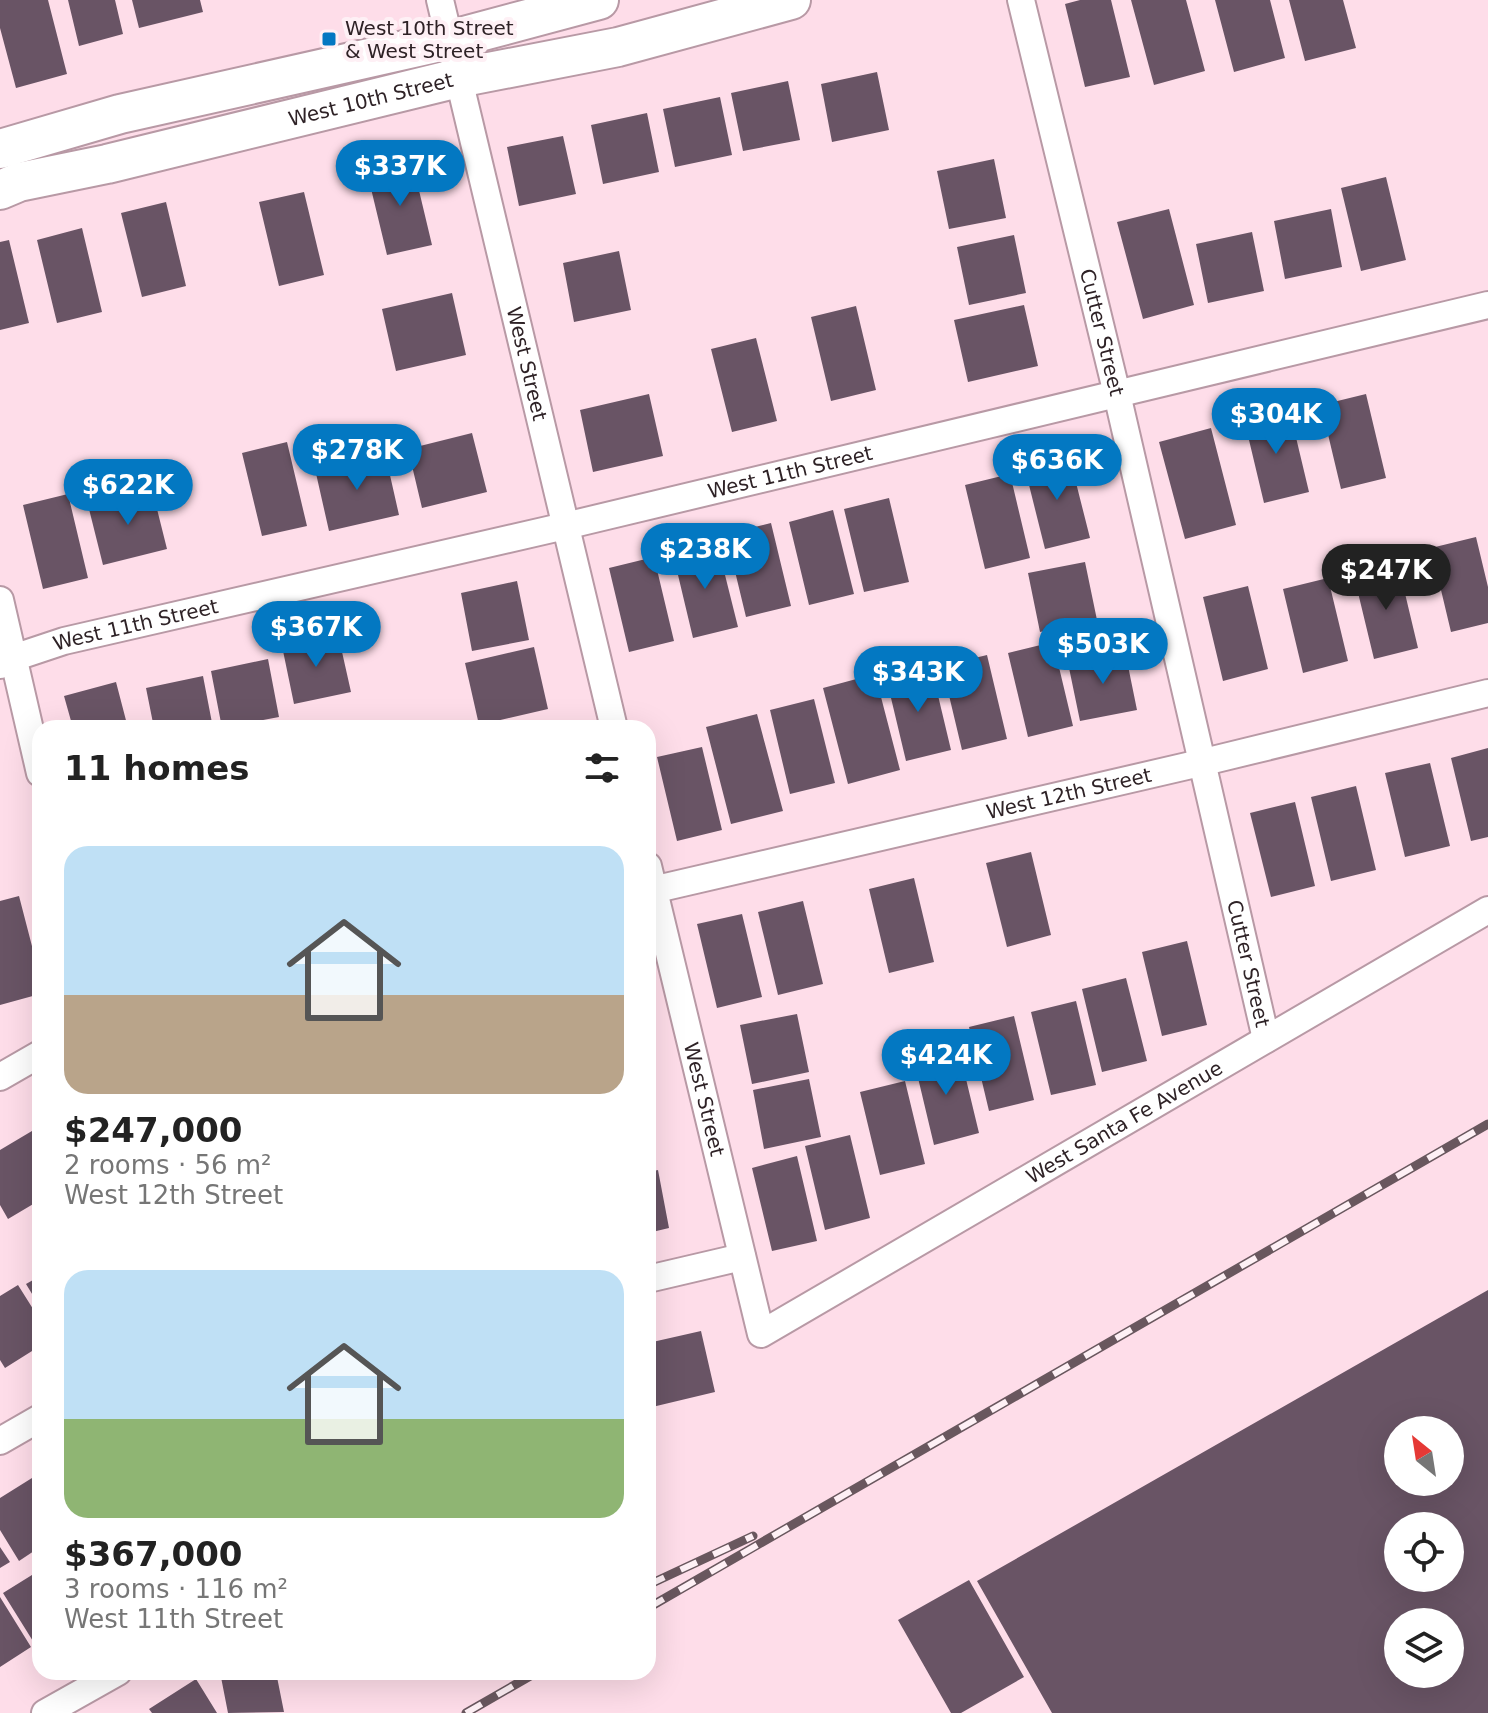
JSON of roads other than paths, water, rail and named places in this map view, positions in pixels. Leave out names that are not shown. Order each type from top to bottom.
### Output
[{"type":"main road","name":"West 10th Street","points":[[0,149],[120,114],[449,40],[599,0]]},
{"type":"main road","name":"West 10th Street","points":[[0,190],[19,182],[123,160],[458,78],[618,47],[791,0]]},
{"type":"street","name":"West Street","points":[[440,0],[612,720]]},
{"type":"street","name":"Cutter Street","points":[[1021,0],[1117,394],[1266,1039]]},
{"type":"street","name":"West 11th Street","points":[[6,662],[64,641],[565,526],[1488,305]]},
{"type":"street","points":[[0,600],[6,662],[32,747]]},
{"type":"street","name":"West 12th Street","points":[[656,881],[1200,763],[1488,693]]},
{"type":"street","name":"West Street","points":[[656,906],[761,1334]]},
{"type":"street","name":"West Santa Fe Avenue","points":[[761,1334],[1488,910]]},
{"type":"street","points":[[0,1077],[32,1059]]},
{"type":"street","points":[[656,1277],[742,1257]]},
{"type":"street","points":[[0,1441],[32,1423]]},
{"type":"street","points":[[45,1713],[104,1680]]},
{"type":"railway","points":[[656,1603],[1488,1124]]},
{"type":"railway","points":[[656,1581],[753,1536]]},
{"type":"railway","points":[[466,1713],[523,1680]]},
{"type":"place","name":"West 10th Street & West Street","points":[[329,39]]}]
